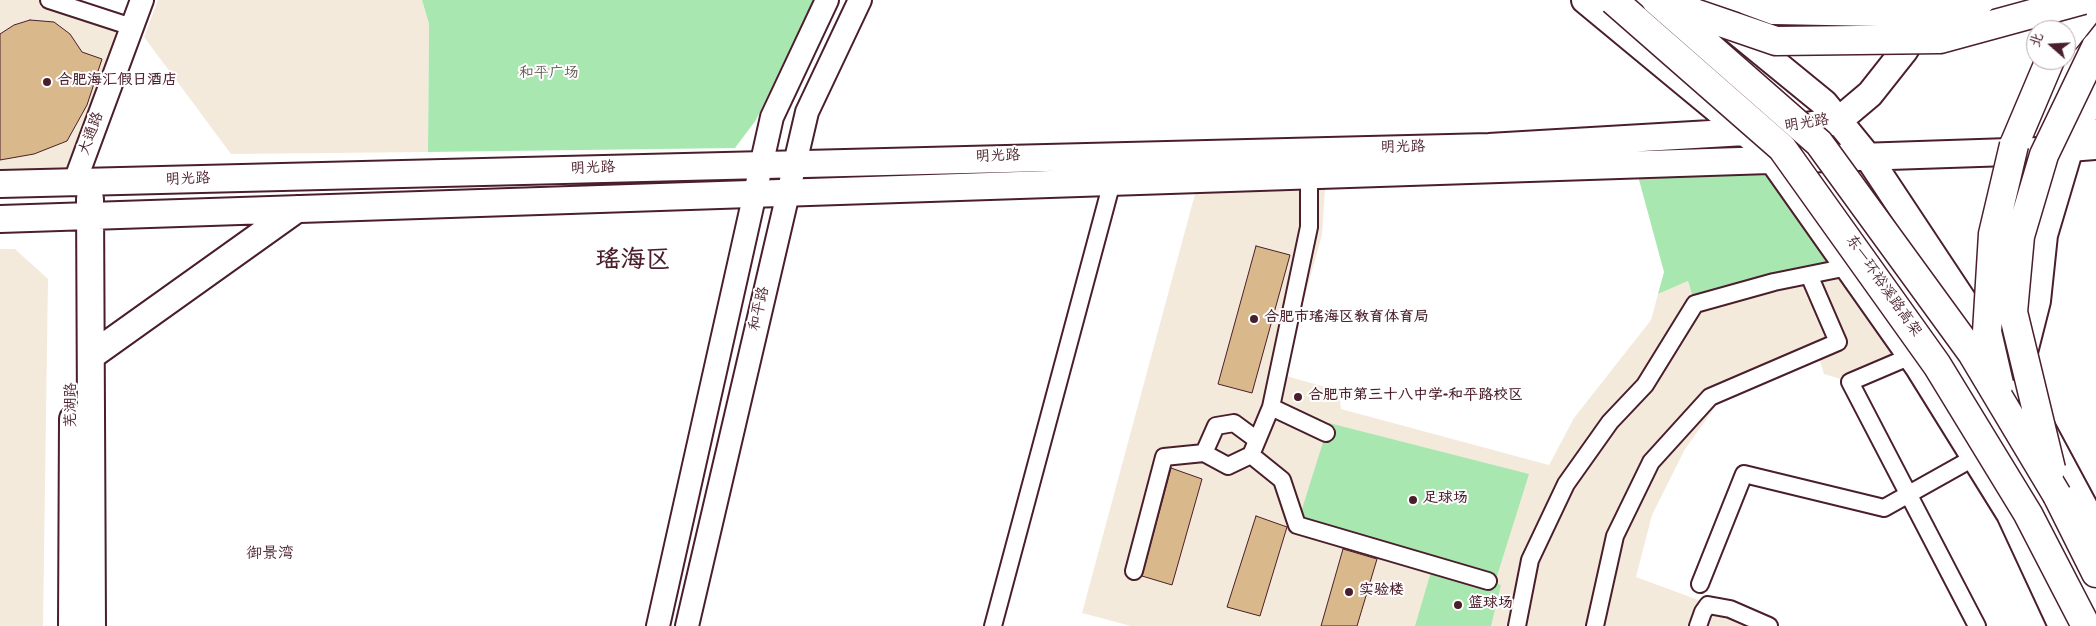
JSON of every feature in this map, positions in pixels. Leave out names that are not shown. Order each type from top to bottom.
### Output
[{"type":"highway","name":"东一环裕溪路高架","points":[[1613,0],[1782,148],[1937,365],[2028,514],[2086,626]]},
{"type":"highway","points":[[1657,0],[1776,41],[1940,39],[2083,0]]},
{"type":"highway","points":[[1657,0],[1819,143],[1972,353],[2057,495],[2096,573]]},
{"type":"highway","points":[[1747,0],[1774,10],[1931,14],[1981,0]]},
{"type":"highway","points":[[2076,25],[2096,0]]},
{"type":"highway","points":[[2057,495],[2013,312],[2020,236],[2044,155],[2096,47]]},
{"type":"highway","points":[[2028,514],[1987,332],[1996,225],[2014,144],[2046,70]]},
{"type":"main road","name":"大通路","points":[[82,184],[142,0]]},
{"type":"main road","name":"大通路","points":[[82,184],[158,0]]},
{"type":"main road","name":"和平路","points":[[658,626],[772,117],[827,0]]},
{"type":"main road","name":"和平路","points":[[687,626],[807,112],[860,0]]},
{"type":"main road","points":[[1584,0],[1765,149],[1911,356],[2010,514],[2062,626]]},
{"type":"main road","points":[[1698,0],[1824,103],[1868,157],[2017,382],[2096,529]]},
{"type":"main road","name":"明光路","points":[[0,184],[82,184],[1489,147],[1779,130],[1838,120],[1870,94],[1904,51],[1936,0]]},
{"type":"main road","points":[[2017,382],[2037,302],[2044,235],[2096,90]]},
{"type":"main road","name":"明光路","points":[[0,219],[1995,154],[2080,138]]},
{"type":"main road","points":[[2080,138],[2096,148]]},
{"type":"main road","name":"芜湖路","points":[[72,626],[82,184]]},
{"type":"main road","points":[[91,356],[297,209]]},
{"type":"main road","name":"芜湖路","points":[[82,216],[91,356],[92,626]]},
{"type":"street","points":[[49,0],[132,26]]},
{"type":"street","points":[[1134,571],[1164,457],[1204,453],[1228,466],[1254,448],[1270,407],[1309,227],[1310,176]]},
{"type":"street","points":[[993,626],[1112,182]]},
{"type":"street","points":[[1517,626],[1530,560],[1566,484],[1610,422],[1645,385],[1695,304],[1848,267]]},
{"type":"street","points":[[1595,626],[1615,536],[1651,462],[1710,397],[1838,342],[1809,275]]},
{"type":"street","points":[[1911,356],[1850,382],[1977,626]]},
{"type":"street","points":[[1270,407],[1326,433]]},
{"type":"street","points":[[1204,453],[1216,426],[1234,424],[1282,480],[1297,525],[1488,581]]},
{"type":"street","points":[[1700,584],[1744,474],[1884,508],[1974,457]]},
{"type":"street","points":[[1698,626],[1703,612],[1708,605],[1730,609],[1769,626]]},
{"type":"shaded area","points":[[0,0],[49,0],[132,27],[74,184],[0,184]]},
{"type":"shaded area","points":[[158,0],[422,0],[429,24],[428,152],[231,154],[144,37]]},
{"type":"shaded area","points":[[1326,175],[1322,235],[1283,375],[1339,391],[1341,409],[1549,465],[1574,418],[1651,320],[1658,294],[1688,281],[1695,303],[1848,267],[1911,356],[1850,382],[1824,374],[1817,351],[1728,389],[1685,449],[1652,515],[1636,577],[1769,626],[1131,626],[1082,613],[1199,179]]},
{"type":"shaded area","points":[[0,249],[15,249],[48,279],[43,626],[0,626]]},
{"type":"green space","name":"和平广场","points":[[422,0],[813,0],[756,120],[735,148],[428,152],[429,24]]},
{"type":"green space","points":[[1773,160],[1848,267],[1695,304],[1688,281],[1658,294],[1664,272],[1635,165]]},
{"type":"green space","name":"足球场","points":[[1329,423],[1529,474],[1497,576],[1297,525]]},
{"type":"green space","name":"篮球场","points":[[1433,565],[1501,585],[1491,626],[1415,626]]},
{"type":"building","name":"合肥海汇假日酒店","points":[[30,20],[54,22],[70,34],[82,52],[102,59],[87,105],[67,141],[34,154],[0,160],[0,34],[14,25]]},
{"type":"building","name":"合肥市瑶海区教育体育局","points":[[1256,246],[1290,255],[1252,393],[1218,384]]},
{"type":"building","points":[[1171,468],[1202,479],[1172,585],[1142,576]]},
{"type":"building","points":[[1256,516],[1287,527],[1260,616],[1227,607]]},
{"type":"building","name":"实验楼","points":[[1343,549],[1377,559],[1357,626],[1321,626]]},
{"type":"place","name":"合肥海汇假日酒店","points":[[47,82]]},
{"type":"place","name":"合肥市瑶海区教育体育局","points":[[1254,319]]},
{"type":"place","name":"合肥市第三十八中学-和平路校区","points":[[1298,397]]},
{"type":"place","name":"足球场","points":[[1413,500]]},
{"type":"place","name":"实验楼","points":[[1349,592]]},
{"type":"place","name":"篮球场","points":[[1458,605]]},
{"type":"district","name":"瑶海区","points":[[633,264]]},
{"type":"district","name":"御景湾","points":[[270,556]]}]
